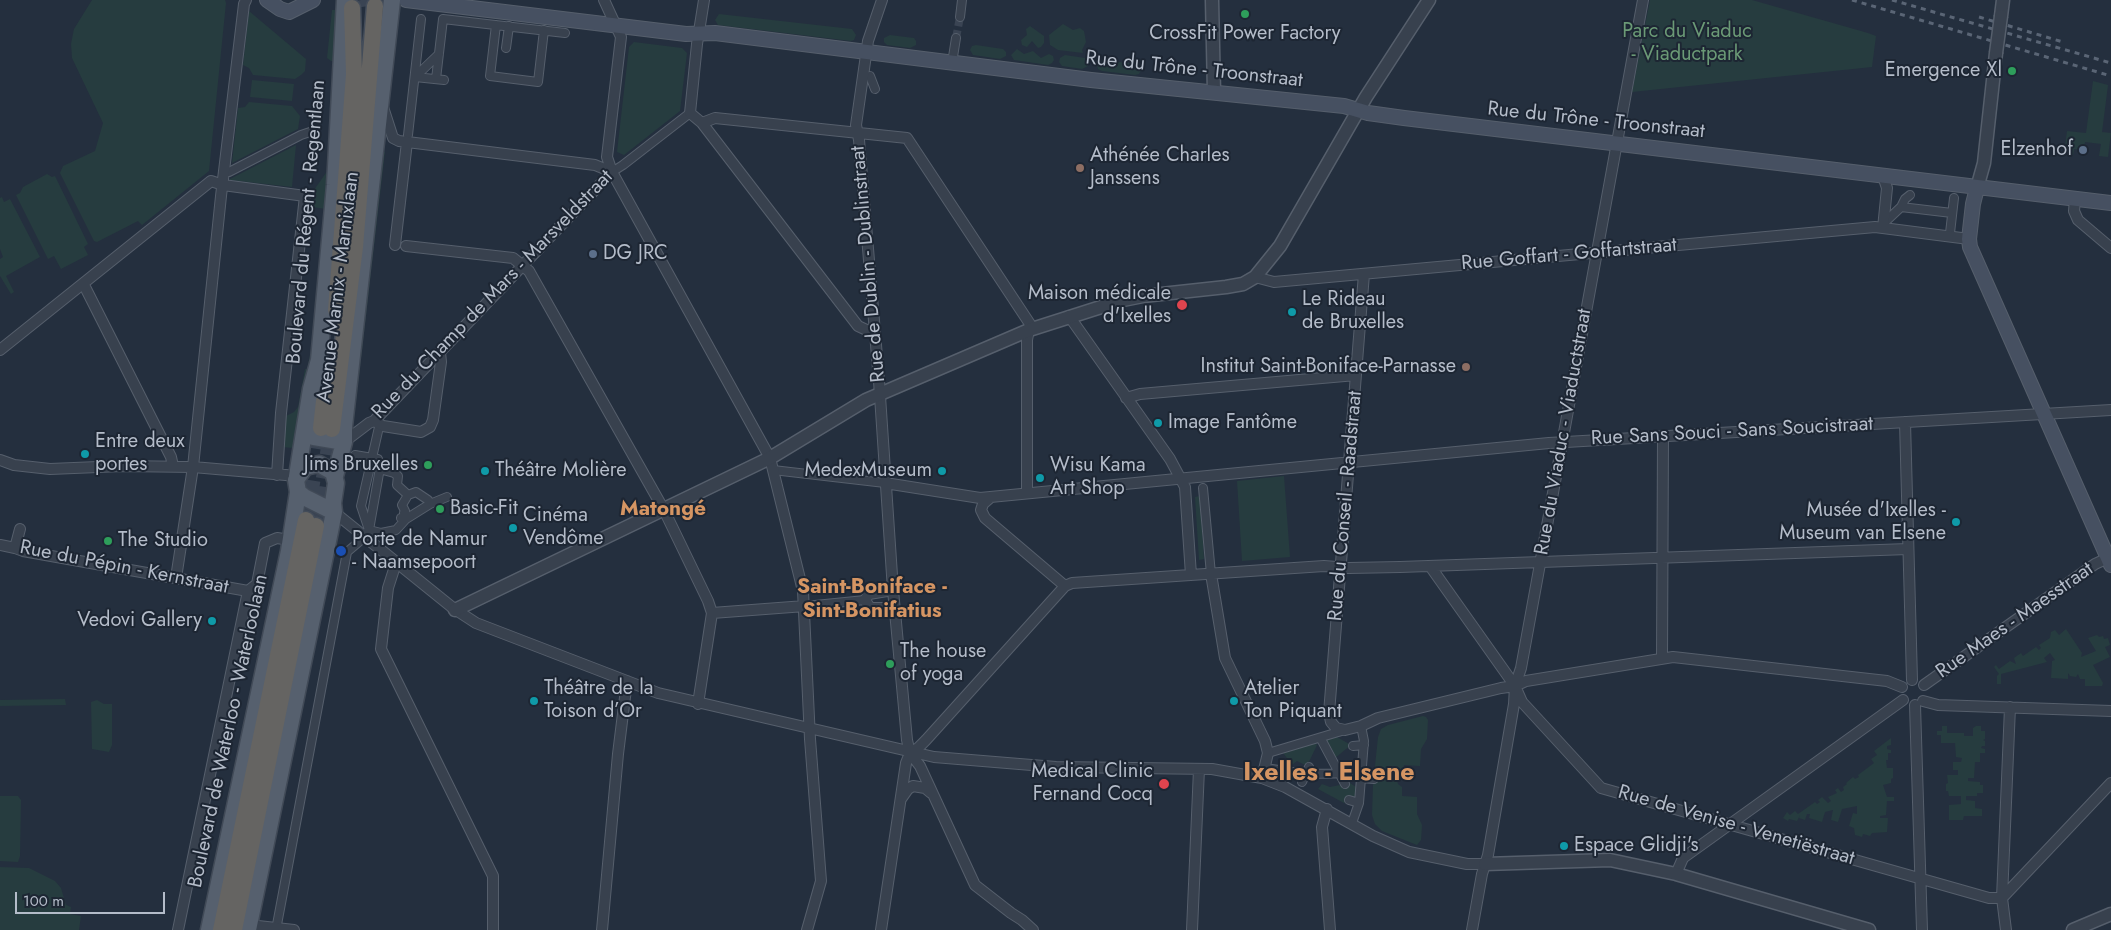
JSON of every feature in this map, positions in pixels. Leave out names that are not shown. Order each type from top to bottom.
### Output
[{"type":"highway","points":[[326,428],[372,60],[359,5]]},
{"type":"highway","points":[[348,248],[354,74],[359,5]]},
{"type":"highway","points":[[221,930],[268,738],[311,523]]},
{"type":"highway","points":[[244,928],[268,738]]},
{"type":"main road","points":[[267,0],[280,10],[289,12],[313,0]]},
{"type":"main road","name":"Avenue Marnix - Marnixlaan","points":[[335,476],[344,442],[344,426],[371,202],[392,0]]},
{"type":"main road","name":"Rue du Trône - Troonstraat","points":[[406,0],[686,34],[721,34],[952,63],[1348,107],[1404,118],[2111,203]]},
{"type":"main road","name":"Boulevard du Régent - Regentlaan","points":[[297,484],[311,389],[319,360],[335,185],[359,5]]},
{"type":"main road","points":[[335,185],[360,296]]},
{"type":"main road","points":[[1977,188],[1973,204],[1969,239],[1970,247],[2110,560]]},
{"type":"main road","points":[[326,294],[371,202]]},
{"type":"main road","points":[[319,360],[312,434],[317,438],[344,442]]},
{"type":"main road","points":[[244,928],[307,637],[336,484],[335,476],[327,467],[315,464],[305,467],[297,484],[304,497],[331,508]]},
{"type":"main road","name":"Boulevard de Waterloo - Waterloolaan","points":[[209,930],[290,540],[297,484]]},
{"type":"main road","points":[[239,789],[268,738],[307,637]]},
{"type":"main road","points":[[260,690],[268,738]]},
{"type":"street","points":[[176,578],[192,467],[224,172],[246,0]]},
{"type":"street","points":[[604,0],[621,37],[606,157],[612,172],[771,464],[805,606],[810,729],[821,881],[807,930]]},
{"type":"street","points":[[704,0],[690,113],[702,123],[858,326],[875,334]]},
{"type":"street","name":"Rue de Dublin - Dublinstraat","points":[[882,0],[868,41],[856,125],[880,394],[893,590],[907,740],[910,752]]},
{"type":"street","points":[[960,17],[962,0]]},
{"type":"street","points":[[1212,0],[1214,92]]},
{"type":"street","points":[[455,610],[664,510],[771,464],[836,417],[880,394],[1029,330],[1123,300],[1226,287],[1243,284],[1255,277],[1280,246],[1359,110],[1429,0]]},
{"type":"street","name":"Rue du Viaduc - Viaductstraat","points":[[1472,930],[1481,876],[1486,864],[1514,704],[1515,686],[1521,668],[1643,0]]},
{"type":"street","points":[[1977,188],[1984,162],[2003,0]]},
{"type":"street","points":[[395,245],[421,19]]},
{"type":"street","points":[[415,77],[440,80],[439,54],[443,19],[565,33]]},
{"type":"street","points":[[496,25],[490,76],[538,82],[544,30]]},
{"type":"street","points":[[506,48],[509,26]]},
{"type":"street","points":[[952,63],[956,38]]},
{"type":"street","points":[[415,77],[439,54]]},
{"type":"street","points":[[870,76],[874,89]]},
{"type":"street","name":"Avenue Marnix - Marnixlaan","points":[[381,109],[394,138],[399,141],[408,139]]},
{"type":"street","name":"Rue du Champ de Mars - Marsveldstraat","points":[[344,442],[369,423],[379,425],[440,352],[612,172],[690,113]]},
{"type":"street","points":[[702,123],[715,118],[907,138],[1030,324],[1027,340],[1027,493]]},
{"type":"street","points":[[224,172],[228,172],[301,135],[313,131]]},
{"type":"street","points":[[408,139],[595,165],[612,172]]},
{"type":"street","points":[[1883,176],[1887,188],[1884,225]]},
{"type":"street","points":[[0,350],[84,285],[211,181],[223,185]]},
{"type":"street","name":"Boulevard du Régent - Regentlaan","points":[[223,185],[305,196],[281,413],[272,474]]},
{"type":"street","points":[[1884,225],[1910,195]]},
{"type":"street","points":[[2075,199],[2074,211],[2078,220],[2111,248]]},
{"type":"street","points":[[1950,232],[1954,201]]},
{"type":"street","points":[[1901,207],[1952,213]]},
{"type":"street","name":"Rue Goffart - Goffartstraat","points":[[1255,277],[1274,282],[1884,225],[1969,239]]},
{"type":"street","points":[[406,246],[513,258],[529,270],[664,510],[708,601],[712,613],[698,704]]},
{"type":"street","name":"Rue du Conseil - Raadstraat","points":[[1345,730],[1336,728],[1331,722],[1329,714],[1364,274]]},
{"type":"street","points":[[84,285],[171,457],[173,466]]},
{"type":"street","points":[[1069,316],[1170,459],[1185,487],[1191,575]]},
{"type":"street","points":[[368,532],[361,506],[379,425],[421,432],[430,426],[433,420],[441,362],[440,352]]},
{"type":"street","points":[[1126,398],[1140,394],[1356,375]]},
{"type":"street","name":"Rue Sans Souci - Sans Soucistraat","points":[[885,484],[980,498],[1562,442],[2111,410]]},
{"type":"street","points":[[1905,422],[1912,680]]},
{"type":"street","points":[[1662,658],[1663,437]]},
{"type":"street","points":[[355,454],[378,458],[381,469],[368,532]]},
{"type":"street","points":[[0,460],[14,465],[50,470],[122,466],[192,467],[272,474],[297,484]]},
{"type":"street","points":[[771,464],[885,484]]},
{"type":"street","points":[[381,469],[398,476],[397,485],[408,495]]},
{"type":"street","points":[[1204,488],[1210,574],[1225,658],[1274,751]]},
{"type":"street","points":[[404,515],[402,505],[408,495],[416,492],[429,502]]},
{"type":"street","points":[[368,532],[390,535],[396,530],[404,515],[429,502],[447,497]]},
{"type":"street","points":[[991,497],[983,504],[983,515],[1065,586]]},
{"type":"street","points":[[331,508],[455,610],[476,623],[627,682],[698,704],[934,758],[1047,766],[1212,769],[1263,773],[1289,770],[1306,774],[1340,774],[1374,779]]},
{"type":"street","points":[[15,548],[20,529]]},
{"type":"street","name":"Boulevard de Waterloo - Waterloolaan","points":[[178,930],[248,591],[257,584],[265,542],[278,538],[290,540]]},
{"type":"street","points":[[276,929],[347,552],[360,541]]},
{"type":"street","name":"Rue du Pépin - Kernstraat","points":[[0,545],[23,551],[248,591]]},
{"type":"street","points":[[881,930],[906,763],[910,752],[918,748],[926,740],[1065,586],[1072,583],[1324,566],[1430,566],[1908,549]]},
{"type":"street","name":"Rue Maes - Maesstraat","points":[[1924,686],[2095,564],[2110,560]]},
{"type":"street","points":[[396,563],[388,588],[380,649],[493,876],[493,930]]},
{"type":"street","name":"Rue de Venise - Venetiëstraat","points":[[1430,566],[1515,686],[1522,702],[1601,788],[1989,898],[2002,898]]},
{"type":"street","points":[[865,600],[869,594],[893,590]]},
{"type":"street","points":[[712,613],[865,600]]},
{"type":"street","points":[[865,600],[870,608],[895,608]]},
{"type":"street","points":[[1274,751],[1320,743],[1345,730],[1361,726],[1378,718],[1515,686],[1526,681],[1662,658],[1673,657],[1887,681],[1902,687]]},
{"type":"street","points":[[1922,930],[1919,703],[1926,694],[1924,686],[1919,681],[1912,680],[1902,687],[1901,694],[1903,700],[1909,704],[1919,703],[2111,711]]},
{"type":"street","points":[[602,930],[615,779],[627,682]]},
{"type":"street","points":[[1676,874],[1683,858],[1903,700]]},
{"type":"street","points":[[2006,930],[2002,898],[2010,707]]},
{"type":"street","points":[[1352,823],[1359,803],[1364,745],[1361,726]]},
{"type":"street","points":[[1320,743],[1335,762],[1345,784]]},
{"type":"street","points":[[1353,746],[1364,745]]},
{"type":"street","points":[[1263,773],[1274,751]]},
{"type":"street","points":[[910,752],[920,766],[976,887],[1033,930]]},
{"type":"street","points":[[1192,930],[1198,769]]},
{"type":"street","points":[[1263,773],[1373,836],[1408,852],[1425,857],[1467,864],[1610,860],[1676,874],[1869,930]]},
{"type":"street","points":[[2002,898],[2111,782]]},
{"type":"street","points":[[901,799],[908,789],[913,786],[925,788],[932,794]]},
{"type":"street","points":[[1349,800],[1359,803]]},
{"type":"street","points":[[1327,809],[1322,827],[1330,930]]},
{"type":"street","points":[[2073,930],[2111,914]]},
{"type":"street","points":[[244,928],[294,930]]},
{"type":"green space","points":[[92,0],[225,0],[226,3],[209,171],[142,225],[138,221],[97,242],[94,241],[60,173],[63,166],[95,151],[103,123],[72,58],[71,44],[74,29]]},
{"type":"green space","name":"Parc du Viaduc - Viaductpark","points":[[1650,0],[1752,0],[1868,33],[1876,36],[1872,67],[1632,92]]},
{"type":"green space","points":[[332,10],[338,10],[334,61],[327,58]]},
{"type":"green space","points":[[249,11],[306,59],[305,71],[301,75],[295,79],[253,75],[249,68],[243,65]]},
{"type":"green space","points":[[719,14],[852,29],[856,35],[854,40],[851,41],[718,25],[715,20]]},
{"type":"green space","points":[[1063,24],[1073,30],[1080,28],[1084,31],[1086,42],[1082,50],[1083,53],[1058,50],[1050,45],[1049,35]]},
{"type":"green space","points":[[1030,26],[1044,36],[1044,43],[1041,47],[1038,48],[1032,41],[1027,47],[1022,45],[1021,40],[1027,35],[1026,29]]},
{"type":"green space","points":[[890,35],[914,38],[916,45],[910,48],[887,45],[884,42],[884,38]]},
{"type":"green space","points":[[634,42],[682,48],[687,53],[680,111],[624,155],[617,152],[629,47]]},
{"type":"green space","points":[[972,46],[1003,49],[1006,52],[1006,56],[1000,59],[973,55],[970,50]]},
{"type":"green space","points":[[1017,49],[1024,54],[1033,51],[1041,58],[1049,54],[1053,56],[1054,60],[1048,65],[1014,60],[1011,55]]},
{"type":"green space","points":[[1065,55],[1085,58],[1088,66],[1082,69],[1062,66],[1059,62],[1060,58]]},
{"type":"green space","points":[[1099,61],[1136,64],[1140,66],[1141,70],[1139,74],[1135,75],[1102,71],[1098,69],[1097,65]]},
{"type":"green space","points":[[252,80],[294,84],[292,101],[250,97]]},
{"type":"green space","points":[[2093,81],[2108,85],[2102,132],[2111,133],[2108,157],[2099,156],[2101,144],[2085,142],[2084,150],[2074,149],[2073,155],[2064,154],[2067,131],[2086,133]]},
{"type":"green space","points":[[249,102],[292,106],[300,116],[298,129],[232,163],[238,108],[245,107]]},
{"type":"green space","points":[[296,145],[292,187],[230,180],[230,179]]},
{"type":"green space","points":[[385,152],[354,419],[352,421],[381,153]]},
{"type":"green space","points":[[328,170],[330,170],[326,208],[328,209],[315,346],[303,391],[293,448],[282,447],[284,417],[294,412],[298,407],[305,369],[307,369],[312,346],[326,209],[312,207],[314,190]]},
{"type":"green space","points":[[47,174],[52,177],[55,176],[88,244],[84,247],[88,255],[61,269],[54,256],[48,259],[16,195],[20,193],[23,187]]},
{"type":"green space","points":[[2,197],[4,202],[10,199],[40,257],[6,276],[14,292],[11,294],[0,276],[0,259],[3,257],[0,249],[0,198]]},
{"type":"green space","points":[[1284,476],[1290,557],[1242,561],[1237,481]]},
{"type":"green space","points":[[1200,496],[1204,559],[1199,560],[1195,497]]},
{"type":"green space","points":[[2066,629],[2082,653],[2081,657],[2096,651],[2088,638],[2097,635],[2099,637],[2103,636],[2104,639],[2108,638],[2110,645],[2105,647],[2110,657],[2093,665],[2103,683],[2102,686],[2085,686],[2085,679],[2080,679],[2078,674],[2076,677],[2070,676],[2068,673],[2068,679],[2051,678],[2052,661],[2055,660],[2050,653],[2044,658],[2047,662],[2001,674],[2001,684],[1997,684],[1997,676],[1999,674],[1994,667],[1996,665],[1999,669],[2010,661],[2016,664],[2014,658],[2021,653],[2023,656],[2036,647],[2039,650],[2041,648],[2039,645],[2050,638],[2051,632],[2055,630],[2059,635]]},
{"type":"green space","points":[[65,699],[66,705],[0,706],[0,700]]},
{"type":"green space","points":[[97,700],[104,704],[112,704],[112,745],[109,752],[92,749],[91,702]]},
{"type":"green space","points":[[1423,716],[1428,720],[1427,739],[1421,749],[1420,766],[1404,765],[1403,773],[1398,776],[1397,780],[1398,784],[1402,787],[1402,796],[1417,797],[1417,814],[1422,825],[1421,840],[1417,845],[1382,831],[1375,824],[1372,815],[1373,785],[1378,737],[1381,729],[1388,725]]},
{"type":"green space","points":[[1942,726],[1947,726],[1947,733],[1964,733],[1964,736],[1973,736],[1973,728],[1976,726],[1981,726],[1981,731],[1985,731],[1985,739],[1983,740],[1985,741],[1985,746],[1981,748],[1985,749],[1985,753],[1980,753],[1980,762],[1975,762],[1974,778],[1968,778],[1968,781],[1980,782],[1980,785],[1983,785],[1983,793],[1977,793],[1977,796],[1966,796],[1966,800],[1975,801],[1975,808],[1982,809],[1982,816],[1964,816],[1963,820],[1949,820],[1949,805],[1961,804],[1961,796],[1949,796],[1948,791],[1946,791],[1947,775],[1958,775],[1958,770],[1953,770],[1953,762],[1961,762],[1962,758],[1956,757],[1955,743],[1941,743],[1941,735],[1937,735],[1937,731],[1942,731]]},
{"type":"green space","points":[[1337,737],[1351,745],[1335,758],[1326,739]]},
{"type":"green space","points":[[1891,738],[1891,745],[1887,746],[1887,749],[1891,750],[1891,753],[1888,753],[1888,760],[1886,760],[1887,768],[1893,768],[1893,778],[1891,783],[1883,785],[1887,797],[1894,797],[1894,801],[1887,801],[1886,815],[1880,816],[1880,818],[1888,818],[1887,832],[1872,833],[1870,836],[1863,834],[1862,837],[1855,835],[1854,828],[1849,826],[1853,813],[1857,814],[1857,806],[1842,809],[1838,822],[1831,820],[1833,810],[1825,812],[1822,822],[1809,818],[1810,814],[1807,814],[1805,820],[1799,818],[1800,815],[1797,821],[1789,819],[1788,821],[1783,818],[1787,812],[1790,815],[1795,811],[1798,814],[1815,802],[1817,804],[1820,802],[1818,800],[1822,797],[1828,803],[1831,801],[1828,797],[1837,793],[1835,790],[1838,788],[1841,792],[1844,790],[1843,787],[1846,783],[1853,777],[1855,779],[1859,777],[1858,775],[1874,763],[1871,759],[1877,755],[1874,751]]},
{"type":"green space","points":[[1314,742],[1317,745],[1307,766],[1297,761],[1292,765],[1281,750]]},
{"type":"green space","points":[[1350,783],[1356,787],[1355,797],[1344,803],[1318,789],[1322,784],[1330,787]]},
{"type":"green space","points":[[0,796],[18,796],[21,800],[20,856],[18,862],[0,861]]},
{"type":"green space","points":[[0,867],[29,868],[55,881],[61,888],[66,905],[71,907],[70,914],[81,916],[79,930],[0,930]]},
{"type":"tunnel","points":[[361,0],[362,7]]},
{"type":"tunnel","points":[[956,38],[960,17]]},
{"type":"tunnel","points":[[306,520],[321,428]]},
{"type":"tunnel","points":[[316,526],[332,429]]},
{"type":"railway","points":[[1852,0],[2111,76]]},
{"type":"railway","points":[[1892,0],[2111,63]]},
{"type":"railway","points":[[1979,17],[2063,42]]},
{"type":"place","name":"CrossFit Power Factory","points":[[1245,14]]},
{"type":"place","name":"Emergence Xl","points":[[2012,71]]},
{"type":"place","name":"Elzenhof","points":[[2083,150]]},
{"type":"place","name":"Athénée Charles Janssens","points":[[1080,168]]},
{"type":"place","name":"DG JRC","points":[[593,254]]},
{"type":"place","name":"Maison médicale d'Ixelles","points":[[1182,305]]},
{"type":"place","name":"Le Rideau de Bruxelles","points":[[1292,312]]},
{"type":"place","name":"Institut Saint-Boniface-Parnasse","points":[[1466,367]]},
{"type":"place","name":"Image Fantôme","points":[[1158,423]]},
{"type":"place","name":"Entre deux portes","points":[[85,454]]},
{"type":"place","name":"Jims Bruxelles","points":[[428,465]]},
{"type":"place","name":"Théâtre Molière","points":[[485,471]]},
{"type":"place","name":"MedexMuseum","points":[[942,471]]},
{"type":"place","name":"Wisu Kama Art Shop","points":[[1040,478]]},
{"type":"place","name":"Basic-Fit","points":[[440,509]]},
{"type":"place","name":"Musée d'Ixelles - Museum van Elsene","points":[[1956,522]]},
{"type":"place","name":"Cinéma Vendôme","points":[[513,528]]},
{"type":"place","name":"The Studio","points":[[108,541]]},
{"type":"place","name":"Porte de Namur - Naamsepoort","points":[[341,551]]},
{"type":"place","name":"Vedovi Gallery","points":[[212,621]]},
{"type":"place","name":"The house of yoga","points":[[890,664]]},
{"type":"place","name":"Théâtre de la Toison d’Or","points":[[534,701]]},
{"type":"place","name":"Atelier Ton Piquant","points":[[1234,701]]},
{"type":"place","name":"Medical Clinic Fernand Cocq","points":[[1164,784]]},
{"type":"place","name":"Espace Glidji's","points":[[1564,846]]},
{"type":"district","name":"Matongé","points":[[663,510]]},
{"type":"district","name":"Saint-Boniface - Sint-Bonifatius","points":[[872,600]]},
{"type":"district","name":"Ixelles - Elsene","points":[[1329,774]]}]
